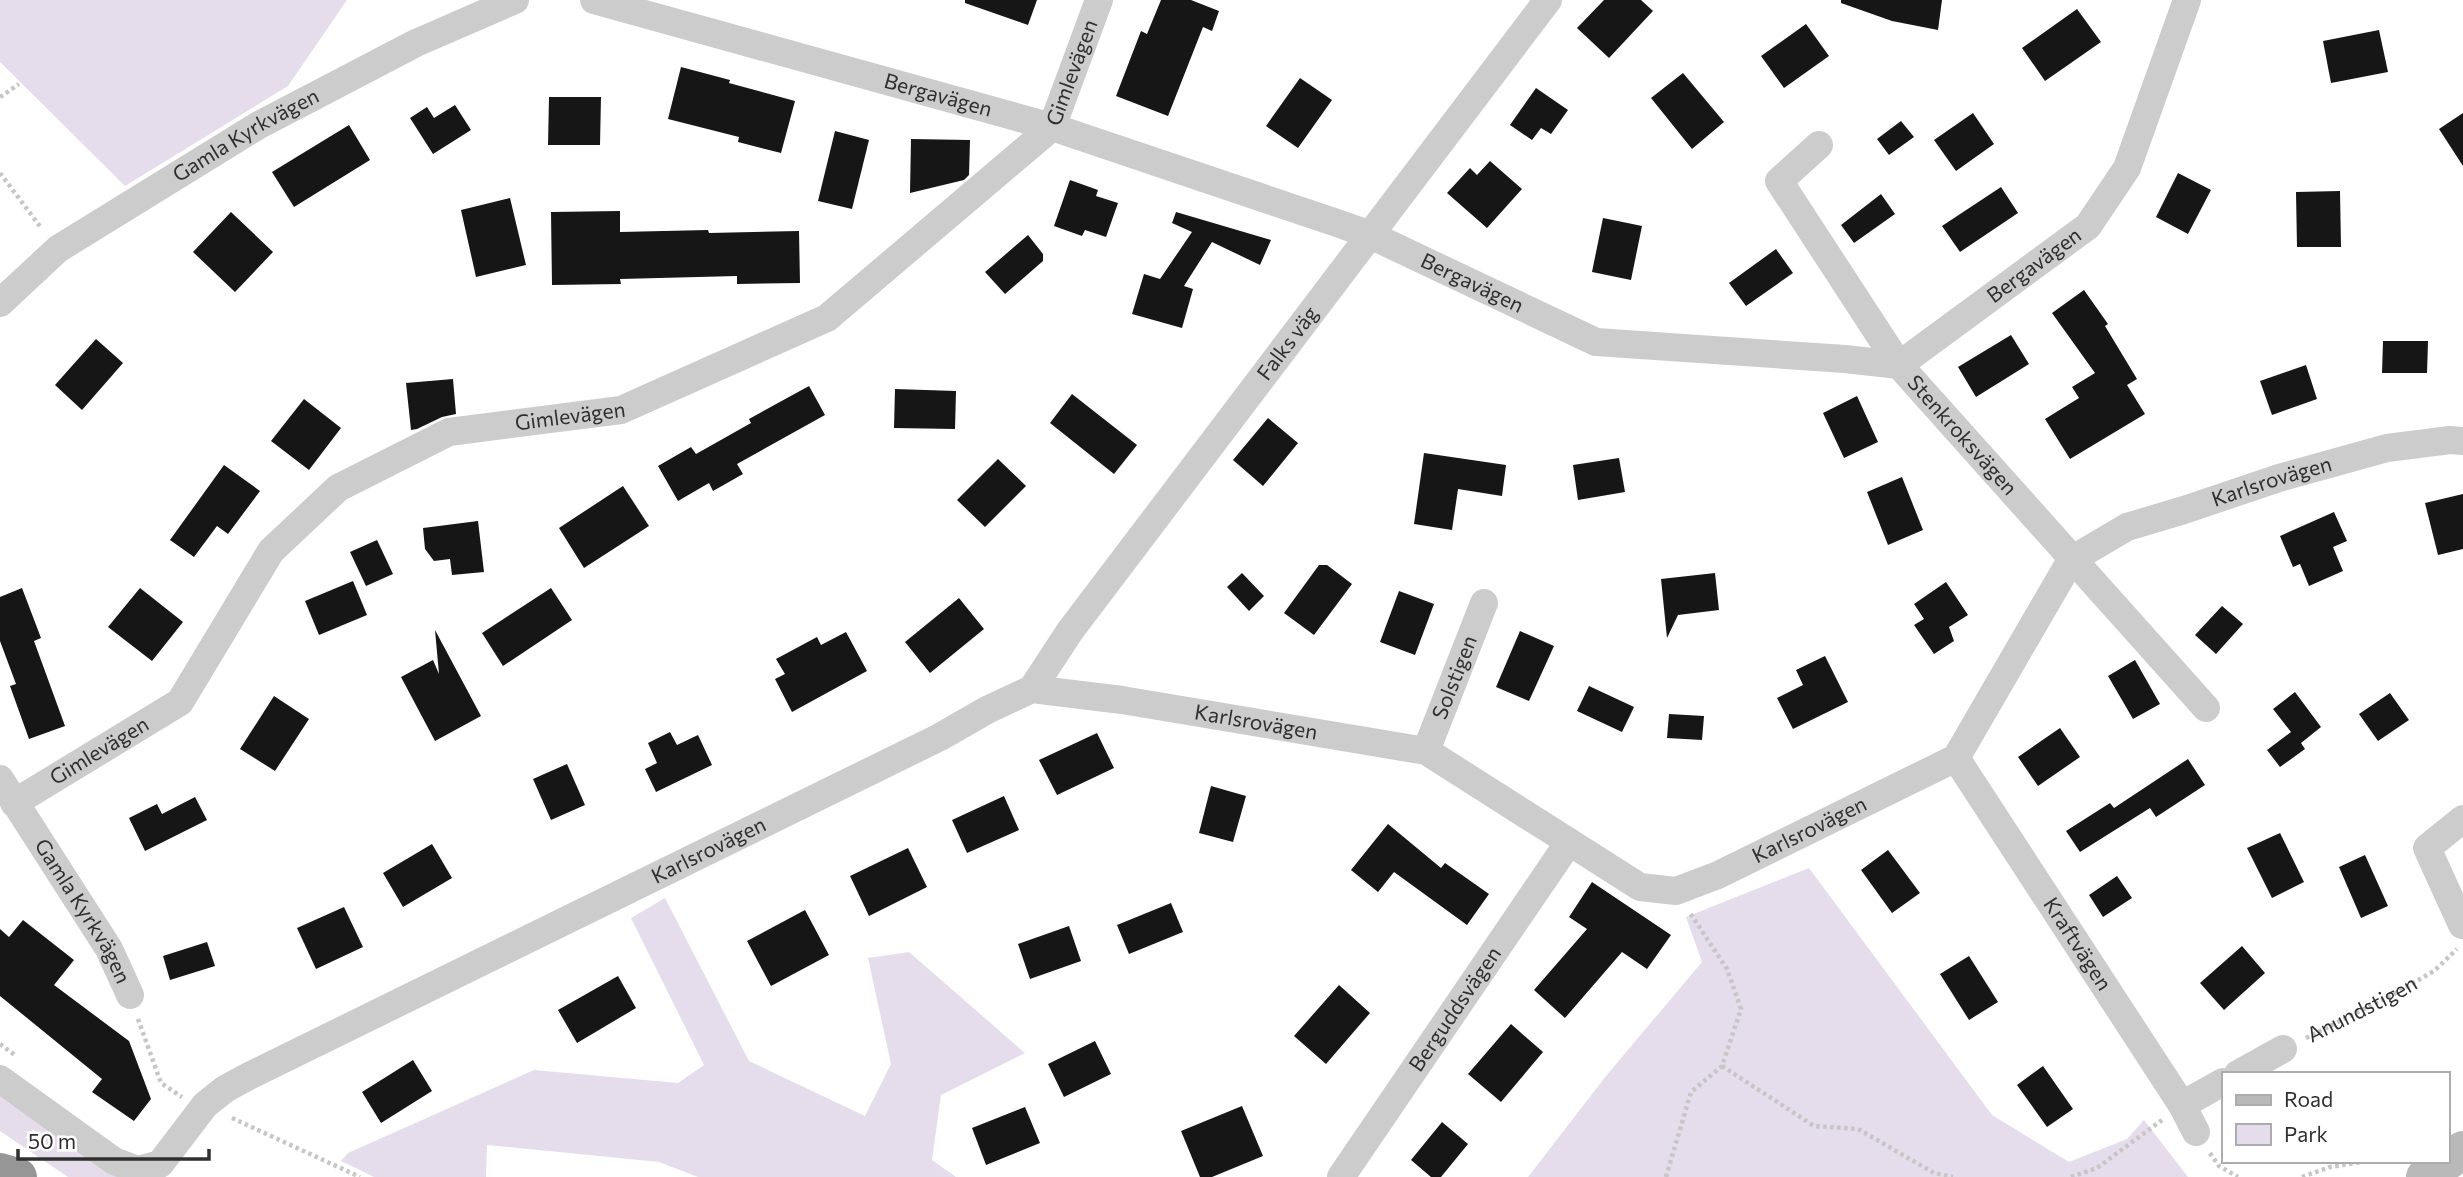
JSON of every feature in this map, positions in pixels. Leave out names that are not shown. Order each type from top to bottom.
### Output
[{"type":"highway","points":[[0,1172],[18,1177]]},
{"type":"street","name":"Gamla Kyrkvägen","points":[[0,303],[58,249],[259,125],[416,43],[515,0]]},
{"type":"street","name":"Bergavägen","points":[[594,0],[1052,127],[1368,234],[1595,342],[1899,365],[2088,226],[2127,168],[2188,0]]},
{"type":"street","name":"Gimlevägen","points":[[7,791],[180,702],[271,551],[338,488],[449,432],[621,410],[827,318],[1052,127],[1099,0]]},
{"type":"street","name":"Falks väg","points":[[1032,690],[1070,631],[1368,234],[1548,0]]},
{"type":"street","name":"Stenkroksvägen","points":[[1819,145],[1779,181],[1899,365],[2206,708]]},
{"type":"street","name":"Karlsrovägen","points":[[0,1079],[114,1161],[138,1170],[160,1164],[205,1105],[225,1089],[1032,690],[1122,700],[1426,751],[1640,887],[1676,891],[1718,874],[1956,758],[2071,560],[2126,527],[2279,478],[2387,448],[2450,440],[2463,441]]},
{"type":"street","name":"Solstigen","points":[[1426,751],[1484,603]]},
{"type":"street","name":"Kraftvägen","points":[[1956,758],[2182,1105],[2196,1132]]},
{"type":"street","name":"Gamla Kyrkvägen","points":[[7,791],[109,949],[130,995]]},
{"type":"street","points":[[2462,925],[2427,848],[2463,819]]},
{"type":"street","name":"Berguddsvägen","points":[[1341,1177],[1569,842]]},
{"type":"street","name":"Anundstigen","points":[[2242,1072],[2283,1049]]},
{"type":"street","points":[[2182,1105],[2222,1083]]},
{"type":"street","points":[[2425,1177],[2445,1163]]},
{"type":"path","points":[[0,97],[19,84]]},
{"type":"path","points":[[0,173],[58,249]]},
{"type":"path","points":[[1666,1177],[1691,1092],[1722,1066],[1741,1009],[1727,969],[1676,891]]},
{"type":"path","name":"Anundstigen","points":[[2283,1049],[2396,993],[2434,971],[2458,948],[2462,925]]},
{"type":"path","name":"Gamla Kyrkvägen","points":[[130,995],[161,1083],[178,1095],[360,1177]]},
{"type":"path","points":[[1722,1066],[1814,1126],[1858,1129],[1934,1173],[1953,1177]]},
{"type":"path","points":[[2071,1177],[2097,1168],[2182,1105]]},
{"type":"path","points":[[2196,1132],[2219,1166],[2238,1177]]},
{"type":"path","points":[[2302,1177],[2330,1167],[2355,1163]]},
{"type":"green space","points":[[0,0],[347,0],[288,86],[125,186],[0,62]]},
{"type":"green space","points":[[1809,868],[1992,1115],[2069,1162],[2127,1139],[2144,1120],[2188,1177],[1528,1177],[1606,1076],[1702,962],[1686,917]]},
{"type":"green space","points":[[665,898],[749,1061],[865,1116],[891,1064],[868,958],[909,952],[1025,1053],[941,1095],[932,1160],[956,1177],[698,1177],[659,1162],[487,1145],[486,1177],[374,1177],[341,1161],[348,1153],[534,1070],[678,1083],[704,1065],[631,918]]},
{"type":"green space","points":[[0,1089],[130,1177],[68,1177],[0,1131]]},
{"type":"building","points":[[965,0],[1037,0],[1028,25],[965,3]]},
{"type":"building","points":[[1161,0],[1191,0],[1219,11],[1212,31],[1203,27],[1168,116],[1116,96],[1141,31],[1147,34]]},
{"type":"building","points":[[1604,0],[1641,0],[1653,11],[1609,58],[1577,28]]},
{"type":"building","points":[[1841,0],[1942,0],[1938,30],[1892,21],[1841,3]]},
{"type":"building","points":[[2077,9],[2101,42],[2045,81],[2022,48]]},
{"type":"building","points":[[1806,24],[1829,56],[1784,88],[1761,56]]},
{"type":"building","points":[[2379,30],[2388,72],[2331,83],[2323,41]]},
{"type":"building","points":[[681,67],[795,101],[781,153],[738,142],[739,137],[668,119]]},
{"type":"building","points":[[1683,73],[1724,122],[1692,149],[1651,98]]},
{"type":"building","points":[[1300,78],[1332,100],[1298,148],[1266,126]]},
{"type":"building","points":[[1536,88],[1568,110],[1551,134],[1541,128],[1532,140],[1510,125]]},
{"type":"building","points":[[549,97],[601,97],[600,145],[548,145]]},
{"type":"building","points":[[455,105],[471,130],[433,154],[410,118],[427,107],[434,118]]},
{"type":"building","points":[[1973,113],[1994,144],[1956,171],[1934,140]]},
{"type":"building","points":[[2463,113],[2463,166],[2439,129]]},
{"type":"building","points":[[1901,121],[1914,137],[1889,155],[1877,139]]},
{"type":"building","points":[[349,125],[370,160],[294,207],[272,172]]},
{"type":"building","points":[[835,131],[869,140],[852,209],[818,201]]},
{"type":"building","points":[[911,139],[970,140],[969,175],[964,180],[910,193]]},
{"type":"building","points":[[1490,161],[1522,189],[1487,228],[1447,193],[1470,168],[1477,175]]},
{"type":"building","points":[[2178,173],[2211,190],[2188,234],[2156,217]]},
{"type":"building","points":[[1070,180],[1098,190],[1096,196],[1118,203],[1106,237],[1085,230],[1082,236],[1054,226]]},
{"type":"building","points":[[2001,187],[2018,213],[1960,252],[1942,226]]},
{"type":"building","points":[[2340,191],[2341,247],[2297,247],[2296,192]]},
{"type":"building","points":[[1881,194],[1895,214],[1854,243],[1841,225]]},
{"type":"building","points":[[510,198],[526,265],[476,277],[461,210]]},
{"type":"building","points":[[620,211],[620,232],[799,231],[800,283],[737,284],[737,276],[620,279],[621,284],[552,285],[551,212]]},
{"type":"building","points":[[231,212],[273,252],[235,292],[193,252]]},
{"type":"building","points":[[1176,212],[1271,240],[1260,265],[1212,242],[1184,286],[1193,289],[1182,328],[1132,314],[1144,274],[1160,279],[1192,232],[1172,223]]},
{"type":"building","points":[[1603,218],[1642,226],[1631,280],[1592,272]]},
{"type":"building","points":[[1028,235],[1043,254],[1043,261],[1005,294],[985,272]]},
{"type":"building","points":[[1776,249],[1793,273],[1746,306],[1729,283]]},
{"type":"building","points":[[2084,290],[2108,324],[2105,326],[2137,379],[2127,385],[2145,414],[2070,459],[2045,419],[2079,398],[2072,387],[2095,373],[2052,313]]},
{"type":"building","points":[[2011,335],[2029,364],[1976,397],[1958,367]]},
{"type":"building","points":[[96,339],[123,363],[82,410],[55,385]]},
{"type":"building","points":[[2383,341],[2428,341],[2427,373],[2382,373]]},
{"type":"building","points":[[2306,365],[2317,399],[2272,415],[2260,381]]},
{"type":"building","points":[[453,379],[456,414],[411,430],[406,383]]},
{"type":"building","points":[[809,386],[825,415],[737,464],[743,474],[713,491],[709,483],[678,501],[658,466],[691,447],[696,454],[751,423],[749,419]]},
{"type":"building","points":[[895,389],[956,391],[955,429],[894,428]]},
{"type":"building","points":[[1072,394],[1137,445],[1114,474],[1050,423]]},
{"type":"building","points":[[1857,396],[1878,442],[1844,458],[1823,413]]},
{"type":"building","points":[[304,399],[341,428],[309,470],[271,441]]},
{"type":"building","points":[[1268,418],[1298,443],[1263,486],[1233,460]]},
{"type":"building","points":[[1424,453],[1506,465],[1502,496],[1458,489],[1452,530],[1414,524]]},
{"type":"building","points":[[1619,458],[1625,492],[1578,500],[1573,465]]},
{"type":"building","points":[[998,459],[1026,486],[985,527],[957,500]]},
{"type":"building","points":[[224,465],[260,491],[228,534],[217,526],[194,557],[170,540]]},
{"type":"building","points":[[1902,477],[1923,530],[1888,545],[1867,492]]},
{"type":"building","points":[[623,486],[649,526],[584,568],[559,528]]},
{"type":"building","points":[[2463,494],[2463,549],[2438,555],[2425,503]]},
{"type":"building","points":[[2334,512],[2347,541],[2333,547],[2343,571],[2309,586],[2300,564],[2293,567],[2280,536]]},
{"type":"building","points":[[478,521],[484,572],[452,575],[450,559],[434,561],[425,549],[423,528]]},
{"type":"building","points":[[377,540],[393,574],[366,586],[350,552]]},
{"type":"building","points":[[1319,565],[1327,565],[1352,584],[1314,635],[1284,613]]},
{"type":"building","points":[[1242,573],[1264,596],[1249,611],[1227,587]]},
{"type":"building","points":[[1715,573],[1719,610],[1678,615],[1667,638],[1661,579]]},
{"type":"building","points":[[353,581],[367,615],[319,635],[305,601]]},
{"type":"building","points":[[1946,582],[1968,615],[1949,627],[1954,641],[1934,654],[1914,625],[1924,619],[1914,604]]},
{"type":"building","points":[[22,588],[41,638],[34,641],[65,726],[29,739],[10,686],[16,684],[0,641],[0,597]]},
{"type":"building","points":[[140,588],[183,622],[152,661],[108,627]]},
{"type":"building","points":[[551,588],[572,620],[503,666],[482,633]]},
{"type":"building","points":[[1399,591],[1434,604],[1415,655],[1380,642]]},
{"type":"building","points":[[959,598],[984,629],[930,673],[905,642]]},
{"type":"building","points":[[2222,606],[2243,624],[2216,654],[2195,635]]},
{"type":"building","points":[[435,630],[481,716],[435,741],[401,677],[433,660],[439,674]]},
{"type":"building","points":[[1520,631],[1554,646],[1529,701],[1496,687]]},
{"type":"building","points":[[846,632],[867,671],[792,712],[775,679],[785,674],[776,659],[817,637],[821,645]]},
{"type":"building","points":[[1825,656],[1848,702],[1793,729],[1777,698],[1803,685],[1796,670]]},
{"type":"building","points":[[2135,660],[2160,704],[2133,719],[2108,676]]},
{"type":"building","points":[[1589,686],[1634,707],[1622,732],[1577,711]]},
{"type":"building","points":[[2295,692],[2321,727],[2301,743],[2305,749],[2280,767],[2267,750],[2291,732],[2273,709]]},
{"type":"building","points":[[2390,693],[2409,720],[2378,741],[2359,714]]},
{"type":"building","points":[[274,696],[309,719],[275,771],[240,749]]},
{"type":"building","points":[[1669,714],[1704,716],[1702,740],[1667,738]]},
{"type":"building","points":[[2060,728],[2080,757],[2038,786],[2018,757]]},
{"type":"building","points":[[670,732],[677,745],[698,735],[712,765],[656,792],[645,769],[657,763],[648,743]]},
{"type":"building","points":[[1097,733],[1114,768],[1057,795],[1039,760]]},
{"type":"building","points":[[2188,759],[2205,785],[2156,817],[2150,808],[2080,852],[2066,831],[2110,803],[2114,808]]},
{"type":"building","points":[[567,764],[585,805],[551,820],[533,779]]},
{"type":"building","points":[[1211,786],[1246,796],[1233,842],[1199,833]]},
{"type":"building","points":[[1004,796],[1019,830],[967,853],[952,820]]},
{"type":"building","points":[[195,797],[207,820],[145,851],[129,818],[157,804],[162,814]]},
{"type":"building","points":[[1388,824],[1441,868],[1445,863],[1489,894],[1467,925],[1394,872],[1378,892],[1351,870]]},
{"type":"building","points":[[2280,833],[2304,882],[2272,898],[2247,848]]},
{"type":"building","points":[[432,844],[452,878],[403,907],[383,873]]},
{"type":"building","points":[[908,848],[927,887],[869,916],[850,876]]},
{"type":"building","points":[[1888,850],[1920,893],[1892,913],[1861,870]]},
{"type":"building","points":[[2365,855],[2388,906],[2361,918],[2339,867]]},
{"type":"building","points":[[2117,876],[2132,898],[2103,917],[2089,895]]},
{"type":"building","points":[[1592,882],[1671,935],[1647,969],[1622,952],[1565,1018],[1534,990],[1587,929],[1569,917]]},
{"type":"building","points":[[1171,903],[1183,932],[1129,954],[1117,925]]},
{"type":"building","points":[[344,907],[363,947],[316,969],[297,928]]},
{"type":"building","points":[[805,910],[829,955],[771,986],[747,941]]},
{"type":"building","points":[[23,920],[74,960],[54,985],[129,1041],[151,1099],[134,1121],[92,1092],[102,1079],[0,996],[0,929],[9,937]]},
{"type":"building","points":[[1069,926],[1081,961],[1030,979],[1018,944]]},
{"type":"building","points":[[207,942],[215,966],[170,980],[163,956]]},
{"type":"building","points":[[2242,946],[2265,973],[2224,1010],[2200,983]]},
{"type":"building","points":[[1969,956],[1998,1002],[1969,1020],[1940,974]]},
{"type":"building","points":[[618,976],[636,1008],[577,1043],[558,1010]]},
{"type":"building","points":[[1339,985],[1370,1013],[1326,1064],[1294,1036]]},
{"type":"building","points":[[1511,1024],[1543,1052],[1501,1102],[1468,1074]]},
{"type":"building","points":[[1095,1041],[1111,1074],[1064,1097],[1048,1064]]},
{"type":"building","points":[[413,1060],[432,1091],[381,1123],[362,1092]]},
{"type":"building","points":[[2043,1066],[2073,1109],[2047,1127],[2017,1085]]},
{"type":"building","points":[[1242,1106],[1263,1156],[1212,1177],[1200,1177],[1181,1131]]},
{"type":"building","points":[[1025,1107],[1040,1143],[986,1165],[972,1128]]},
{"type":"building","points":[[1442,1122],[1468,1144],[1441,1177],[1431,1177],[1411,1160]]}]
